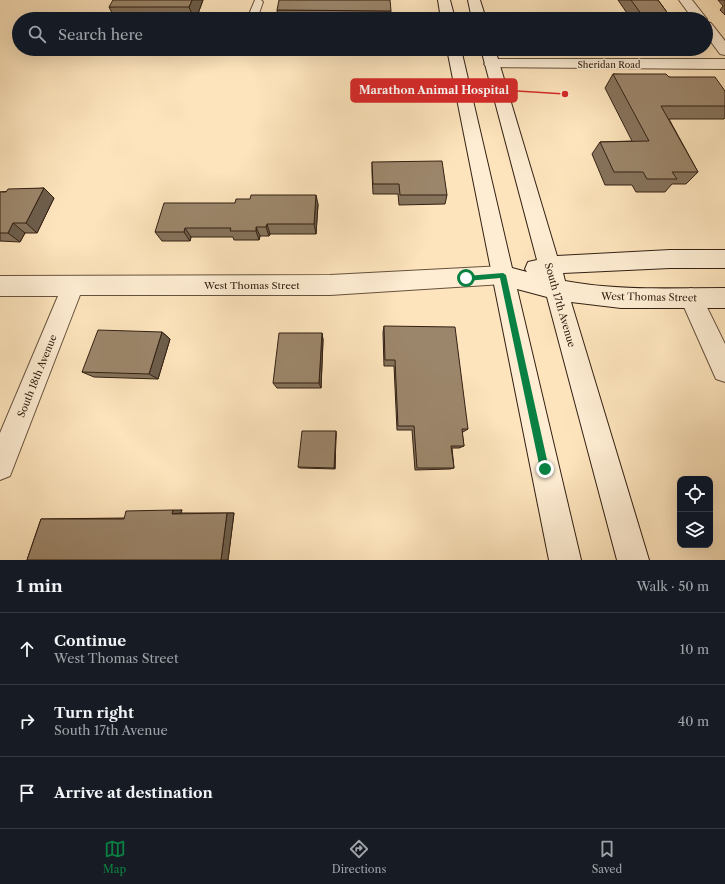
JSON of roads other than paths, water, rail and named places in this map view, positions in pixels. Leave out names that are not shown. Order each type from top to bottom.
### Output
[{"type":"main road","points":[[444,0],[447,12]]},
{"type":"main road","points":[[474,0],[477,12]]},
{"type":"main road","points":[[685,0],[694,12]]},
{"type":"main road","points":[[713,35],[725,51]]},
{"type":"main road","points":[[456,56],[565,560]]},
{"type":"main road","name":"Sheridan Road","points":[[490,56],[725,64]]},
{"type":"main road","name":"South 17th Avenue","points":[[490,56],[633,560]]},
{"type":"main road","name":"West Thomas Street","points":[[552,278],[563,264],[725,259]]},
{"type":"main road","name":"West Thomas Street","points":[[0,286],[342,285],[503,275],[552,278],[587,295],[630,299],[725,298]]},
{"type":"main road","name":"South 18th Avenue","points":[[0,466],[74,285]]},
{"type":"main road","points":[[691,298],[725,370]]},
{"type":"lane","points":[[254,12],[258,2]]},
{"type":"place","name":"Marathon Animal Hospital","points":[[565,94]]}]
